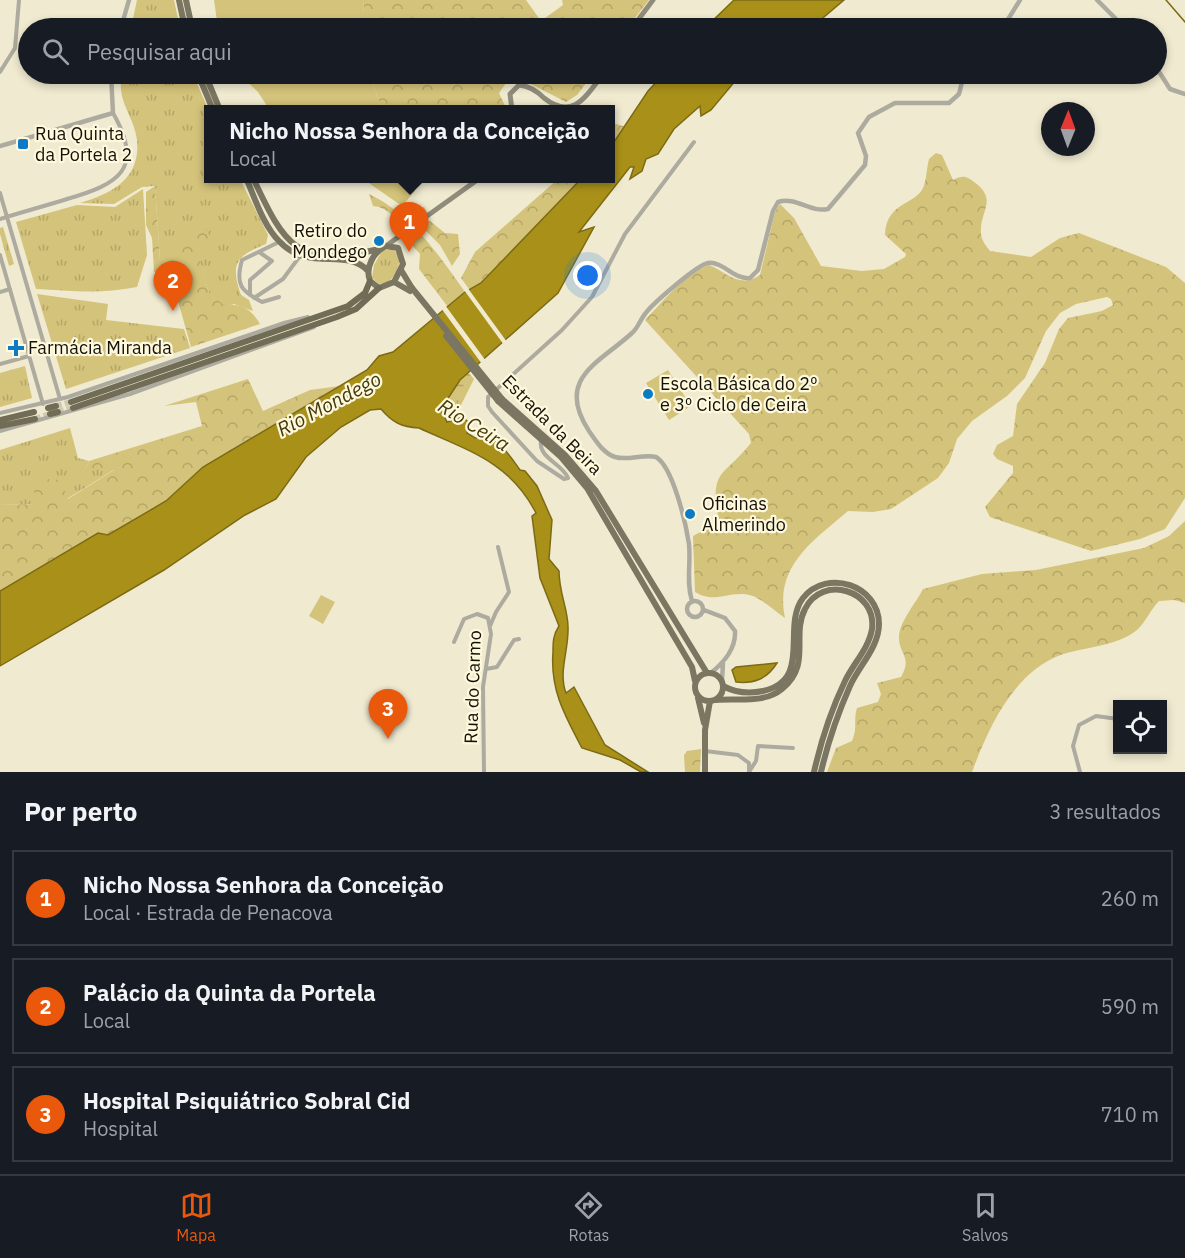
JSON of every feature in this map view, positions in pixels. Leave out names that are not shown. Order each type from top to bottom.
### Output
[{"type":"highway","points":[[318,320],[348,306],[365,293],[370,281]]},
{"type":"highway","points":[[72,405],[356,309],[379,288]]},
{"type":"highway","points":[[47,409],[57,409]]},
{"type":"highway","points":[[0,420],[34,415],[0,426]]},
{"type":"main road","points":[[179,0],[183,18]]},
{"type":"main road","points":[[186,0],[190,18]]},
{"type":"main road","points":[[640,18],[653,0]]},
{"type":"main road","points":[[202,84],[211,105]]},
{"type":"main road","points":[[209,84],[218,105]]},
{"type":"main road","points":[[573,105],[586,96],[595,84]]},
{"type":"main road","points":[[511,105],[509,98],[514,87],[529,87],[554,105]]},
{"type":"main road","points":[[249,183],[279,242],[300,256],[325,261],[354,260],[368,271]]},
{"type":"main road","points":[[255,183],[276,227],[284,238],[299,248],[325,255],[379,249],[402,236],[409,229]]},
{"type":"main road","points":[[420,221],[473,183]]},
{"type":"main road","points":[[379,249],[368,271],[370,281],[379,288],[394,282],[401,270],[402,236]]},
{"type":"main road","points":[[386,246],[395,246],[401,252]]},
{"type":"main road","name":"Estrada da Beira","points":[[401,270],[411,290],[500,400],[561,458],[588,488],[689,663],[695,681]]},
{"type":"main road","name":"Estrada da Beira","points":[[394,282],[411,290]]},
{"type":"main road","name":"Estrada da Beira","points":[[500,400],[565,455],[586,478],[661,596],[696,658],[709,673]]},
{"type":"main road","points":[[705,772],[705,730],[694,689],[695,681],[709,673],[736,692],[771,689],[782,681],[794,658],[795,614],[800,602],[812,589],[823,584],[842,582],[864,592],[872,601],[878,615],[877,636],[846,696],[821,772]]},
{"type":"main road","points":[[698,697],[713,701],[758,699],[780,691],[791,680],[799,665],[802,618],[809,602],[820,593],[830,589],[848,590],[858,596],[870,611],[871,632],[833,708],[814,772]]},
{"type":"main road","points":[[705,730],[713,701],[722,694],[722,683]]},
{"type":"street","points":[[0,72],[15,48],[19,0]]},
{"type":"street","points":[[124,18],[129,0]]},
{"type":"street","points":[[1009,18],[1020,0]]},
{"type":"street","points":[[1097,0],[1115,18]]},
{"type":"street","points":[[0,219],[103,189],[114,180],[123,169],[127,156],[126,141],[113,113],[112,84]]},
{"type":"street","points":[[692,601],[689,589],[689,544],[666,467],[656,458],[617,458],[600,446],[584,423],[579,411],[579,390],[582,377],[593,362],[632,334],[646,313],[680,280],[706,263],[716,264],[743,279],[755,274],[773,211],[778,202],[790,200],[816,210],[828,209],[866,165],[866,156],[858,133],[869,117],[895,103],[950,103],[959,94],[962,84]]},
{"type":"street","points":[[1167,84],[1170,89],[1185,94]]},
{"type":"street","points":[[0,146],[113,113]]},
{"type":"street","points":[[541,441],[543,452],[566,473],[566,479],[537,461],[492,412],[488,406],[488,397],[554,337],[592,297],[625,234],[694,142]]},
{"type":"street","points":[[0,193],[60,399]]},
{"type":"street","points":[[279,242],[242,260],[239,271],[241,288],[252,296],[262,302],[279,297]]},
{"type":"street","points":[[252,296],[250,280],[272,261],[259,252]]},
{"type":"street","points":[[0,255],[47,409]]},
{"type":"street","points":[[252,296],[283,279],[300,256]]},
{"type":"street","points":[[0,292],[10,289]]},
{"type":"street","points":[[0,414],[47,409],[60,399],[284,323],[318,320]]},
{"type":"street","points":[[0,431],[130,394],[291,338],[318,320]]},
{"type":"street","points":[[0,364],[29,356]]},
{"type":"street","points":[[490,626],[509,592],[498,547]]},
{"type":"street","points":[[692,601],[700,602],[704,610],[725,618],[734,628],[734,644],[723,663],[709,673]]},
{"type":"street","points":[[692,601],[687,607],[691,616],[700,616],[704,610]]},
{"type":"street","name":"Rua do Carmo","points":[[454,642],[464,619],[477,614],[488,618],[490,626],[483,687],[484,772]]},
{"type":"street","points":[[486,669],[497,667],[514,640],[519,639]]},
{"type":"street","points":[[722,683],[723,663]]},
{"type":"street","points":[[1080,772],[1073,746],[1079,725],[1096,716],[1113,718]]},
{"type":"street","points":[[749,772],[756,761],[758,746],[793,748]]},
{"type":"street","points":[[705,751],[744,757],[749,763],[749,772]]},
{"type":"green space","points":[[137,0],[174,0],[178,18],[133,18]]},
{"type":"green space","points":[[214,0],[364,0],[363,18],[217,18]]},
{"type":"green space","points":[[364,0],[526,0],[539,18],[363,18]]},
{"type":"green space","points":[[562,0],[649,0],[635,18],[545,18],[563,5]]},
{"type":"green space","points":[[121,84],[197,84],[206,105],[204,105],[204,183],[242,183],[268,235],[266,244],[242,257],[236,268],[241,295],[249,300],[253,311],[234,304],[225,307],[209,293],[197,254],[177,252],[160,260],[155,186],[142,187],[114,204],[80,203],[103,195],[122,183],[134,165],[137,140],[121,93]]},
{"type":"green space","points":[[250,84],[373,84],[380,105],[266,105]]},
{"type":"green space","points":[[373,84],[505,84],[499,93],[505,105],[380,105]]},
{"type":"green space","points":[[531,84],[585,84],[577,95],[566,102]]},
{"type":"green space","points":[[615,124],[626,127],[615,141]]},
{"type":"green space","points":[[936,153],[942,155],[953,180],[966,177],[981,188],[985,194],[987,200],[981,234],[990,251],[1031,257],[1060,238],[1079,233],[1166,267],[1185,283],[1185,498],[1165,529],[1140,539],[1091,551],[990,517],[985,507],[1013,473],[1013,466],[997,459],[993,454],[997,445],[1013,436],[1017,404],[1045,363],[1059,329],[1068,318],[1102,311],[1113,305],[1111,299],[1107,297],[1076,304],[1060,313],[1046,331],[1025,378],[1007,396],[972,421],[957,439],[949,463],[938,478],[891,509],[873,512],[848,511],[810,544],[799,556],[785,584],[783,600],[785,618],[760,599],[749,595],[708,597],[695,592],[693,536],[719,522],[716,505],[717,483],[726,469],[751,443],[749,434],[645,320],[682,282],[709,265],[740,280],[753,279],[760,275],[775,212],[780,204],[794,218],[821,266],[862,271],[884,269],[905,257],[906,254],[885,235],[887,224],[895,210],[919,194],[925,182],[929,159]]},
{"type":"green space","points":[[369,183],[414,183],[415,191],[402,206]]},
{"type":"green space","points":[[553,183],[577,183],[481,283],[469,289],[461,278],[475,252]]},
{"type":"green space","points":[[155,186],[160,260],[170,248],[177,250],[180,232],[202,225],[215,243],[198,255],[209,293],[225,306],[236,305],[246,308],[260,324],[191,347],[178,301],[174,297],[174,270],[154,272],[152,238],[146,225],[146,192]]},
{"type":"green space","points":[[143,189],[147,255],[137,287],[99,291],[36,289],[16,222],[77,205],[115,207]]},
{"type":"green space","points":[[369,194],[384,202],[411,224],[434,250],[465,292],[448,307],[419,269],[420,254],[406,239],[410,231],[384,209],[373,206]]},
{"type":"green space","points":[[424,207],[428,213],[420,221],[421,223],[430,221],[445,233],[458,234],[460,254],[452,266],[440,245],[404,209],[408,208],[416,215],[419,208]]},
{"type":"green space","points":[[3,227],[14,264],[9,266],[0,234],[0,228]]},
{"type":"green space","points":[[390,249],[398,255],[399,264],[389,282],[379,284],[372,278],[374,265],[382,251]]},
{"type":"green space","points":[[37,294],[108,304],[106,320],[184,329],[190,348],[66,389]]},
{"type":"green space","points":[[450,353],[474,379],[458,411],[435,407]]},
{"type":"green space","points":[[25,366],[32,398],[0,407],[0,373]]},
{"type":"green space","points":[[668,370],[691,406],[669,420],[646,383]]},
{"type":"green space","points":[[248,379],[263,411],[310,390],[340,386],[203,467],[166,501],[108,535],[98,533],[0,591],[0,505],[35,504],[33,478],[61,480],[68,499],[114,470],[85,469],[89,461],[202,426],[196,402],[164,406]]},
{"type":"green space","points":[[70,428],[78,458],[89,461],[85,469],[115,469],[67,499],[34,478],[36,504],[0,505],[0,450]]},
{"type":"green space","points":[[1185,521],[1185,603],[1174,600],[1159,601],[1140,627],[1128,636],[1109,644],[1058,656],[1027,676],[994,721],[972,772],[827,772],[836,748],[852,741],[857,708],[878,702],[881,694],[877,683],[901,677],[906,664],[899,642],[900,630],[923,589],[982,574],[1036,570],[1144,548],[1169,536]]},
{"type":"green space","points":[[321,595],[335,602],[323,624],[309,616]]},
{"type":"green space","points":[[701,749],[700,772],[685,772],[684,755],[687,751]]},
{"type":"water","points":[[734,0],[844,0],[823,18],[715,18]]},
{"type":"water","name":"Rio Mondego","points":[[655,84],[733,84],[711,110],[701,116],[700,106],[674,129],[658,154],[646,159],[642,171],[630,179],[634,167],[630,167],[579,232],[594,227],[558,293],[460,380],[441,409],[447,422],[462,417],[470,423],[467,433],[475,438],[490,439],[496,442],[537,486],[552,520],[549,559],[559,571],[568,620],[563,669],[566,693],[574,687],[605,745],[648,772],[641,772],[620,760],[582,748],[565,714],[556,691],[553,666],[554,639],[559,626],[540,578],[532,516],[536,513],[526,496],[514,481],[486,460],[419,428],[397,423],[381,409],[370,410],[341,427],[306,457],[276,499],[245,515],[164,570],[0,666],[0,591],[98,533],[108,535],[166,501],[203,467],[367,370],[379,356],[393,352],[465,292],[481,283],[577,183],[615,183],[615,140]]},
{"type":"water","points":[[777,663],[764,677],[749,682],[736,682],[732,670],[736,667]]},
{"type":"pier","points":[[467,287],[507,342],[504,345],[464,290]]},
{"type":"pier","points":[[445,305],[486,361],[482,364],[441,308]]},
{"type":"waterway","points":[[1166,0],[1185,22]]},
{"type":"tunnel","points":[[409,229],[420,221]]},
{"type":"tunnel","points":[[56,406],[71,402]]},
{"type":"tunnel","points":[[58,412],[73,408]]},
{"type":"tunnel","points":[[35,419],[50,414]]},
{"type":"place","name":"Rua Quinta da Portela 2","points":[[23,144]]},
{"type":"place","name":"Retiro do Mondego","points":[[379,241]]},
{"type":"place","name":"Nicho Nossa Senhora da Conceição","points":[[409,252]]},
{"type":"place","name":"Palácio da Quinta da Portela","points":[[173,311]]},
{"type":"place","name":"Farmácia Miranda","points":[[16,348]]},
{"type":"place","name":"Escola Básica do 2º e 3º Ciclo de Ceira","points":[[648,394]]},
{"type":"place","name":"Oficinas Almerindo","points":[[690,514]]},
{"type":"place","name":"Hospital Psiquiátrico Sobral Cid","points":[[388,739]]},
{"type":"water label","name":"Rio Ceira","points":[[474,425]]}]
